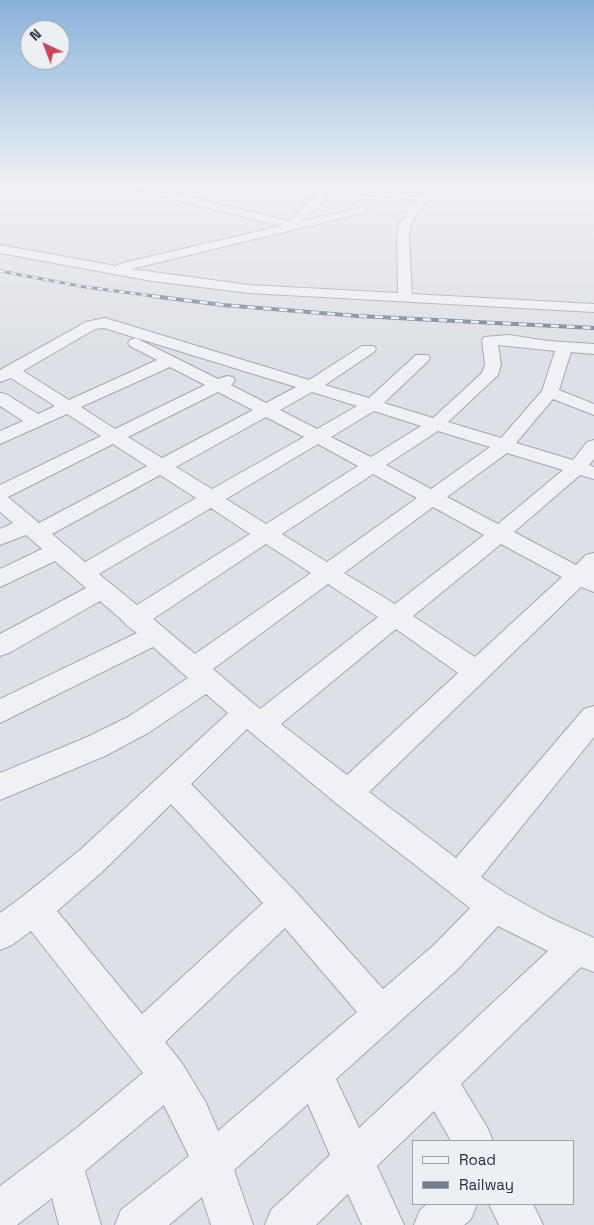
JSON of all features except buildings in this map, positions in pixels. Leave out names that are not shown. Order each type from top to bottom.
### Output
[{"type":"street","points":[[114,269],[230,241]]},
{"type":"street","points":[[404,241],[405,298]]},
{"type":"street","points":[[0,249],[171,279],[249,288],[594,308]]},
{"type":"street","points":[[6,374],[95,323],[105,323],[586,470]]},
{"type":"street","points":[[124,328],[132,340],[169,361],[372,465],[499,534],[589,574],[477,672],[347,794]]},
{"type":"street","points":[[0,712],[144,627],[266,534],[435,425],[490,375],[493,364],[490,340],[510,340],[564,348],[594,349]]},
{"type":"street","points":[[0,788],[104,743],[138,725],[327,573],[504,446],[550,392],[564,348]]},
{"type":"street","points":[[0,538],[32,529],[160,466],[339,371],[368,349]]},
{"type":"street","points":[[0,646],[211,499],[372,405],[422,358]]},
{"type":"street","points":[[0,438],[169,361]]},
{"type":"street","points":[[0,493],[254,368]]},
{"type":"street","points":[[6,374],[67,406],[396,617],[477,672]]},
{"type":"street","points":[[550,392],[594,410]]},
{"type":"street","points":[[0,398],[36,421]]},
{"type":"street","points":[[0,933],[34,910],[172,785],[253,718],[396,617],[499,534],[586,470],[594,446]]},
{"type":"street","points":[[0,501],[200,675],[347,794],[458,880],[495,906],[536,929],[585,951],[437,1080],[286,1225]]},
{"type":"street","points":[[0,578],[57,551]]},
{"type":"street","points":[[458,880],[594,717]]},
{"type":"street","points":[[172,785],[286,904],[382,1014]]},
{"type":"street","points":[[141,1039],[286,904]]},
{"type":"street","points":[[136,1225],[212,1163],[446,958],[495,906]]},
{"type":"street","points":[[34,910],[141,1039],[169,1076],[192,1117],[212,1163],[232,1225]]},
{"type":"street","points":[[314,1074],[383,1225]]},
{"type":"street","points":[[0,1212],[63,1164],[169,1076]]},
{"type":"street","points":[[437,1080],[472,1140]]},
{"type":"street","points":[[63,1164],[80,1225]]},
{"type":"street","points":[[435,1225],[455,1205]]},
{"type":"street","points":[[511,1205],[522,1225]]},
{"type":"railway","points":[[0,271],[85,287],[161,297]]},
{"type":"railway","points":[[152,296],[223,305],[358,316],[594,328]]}]
